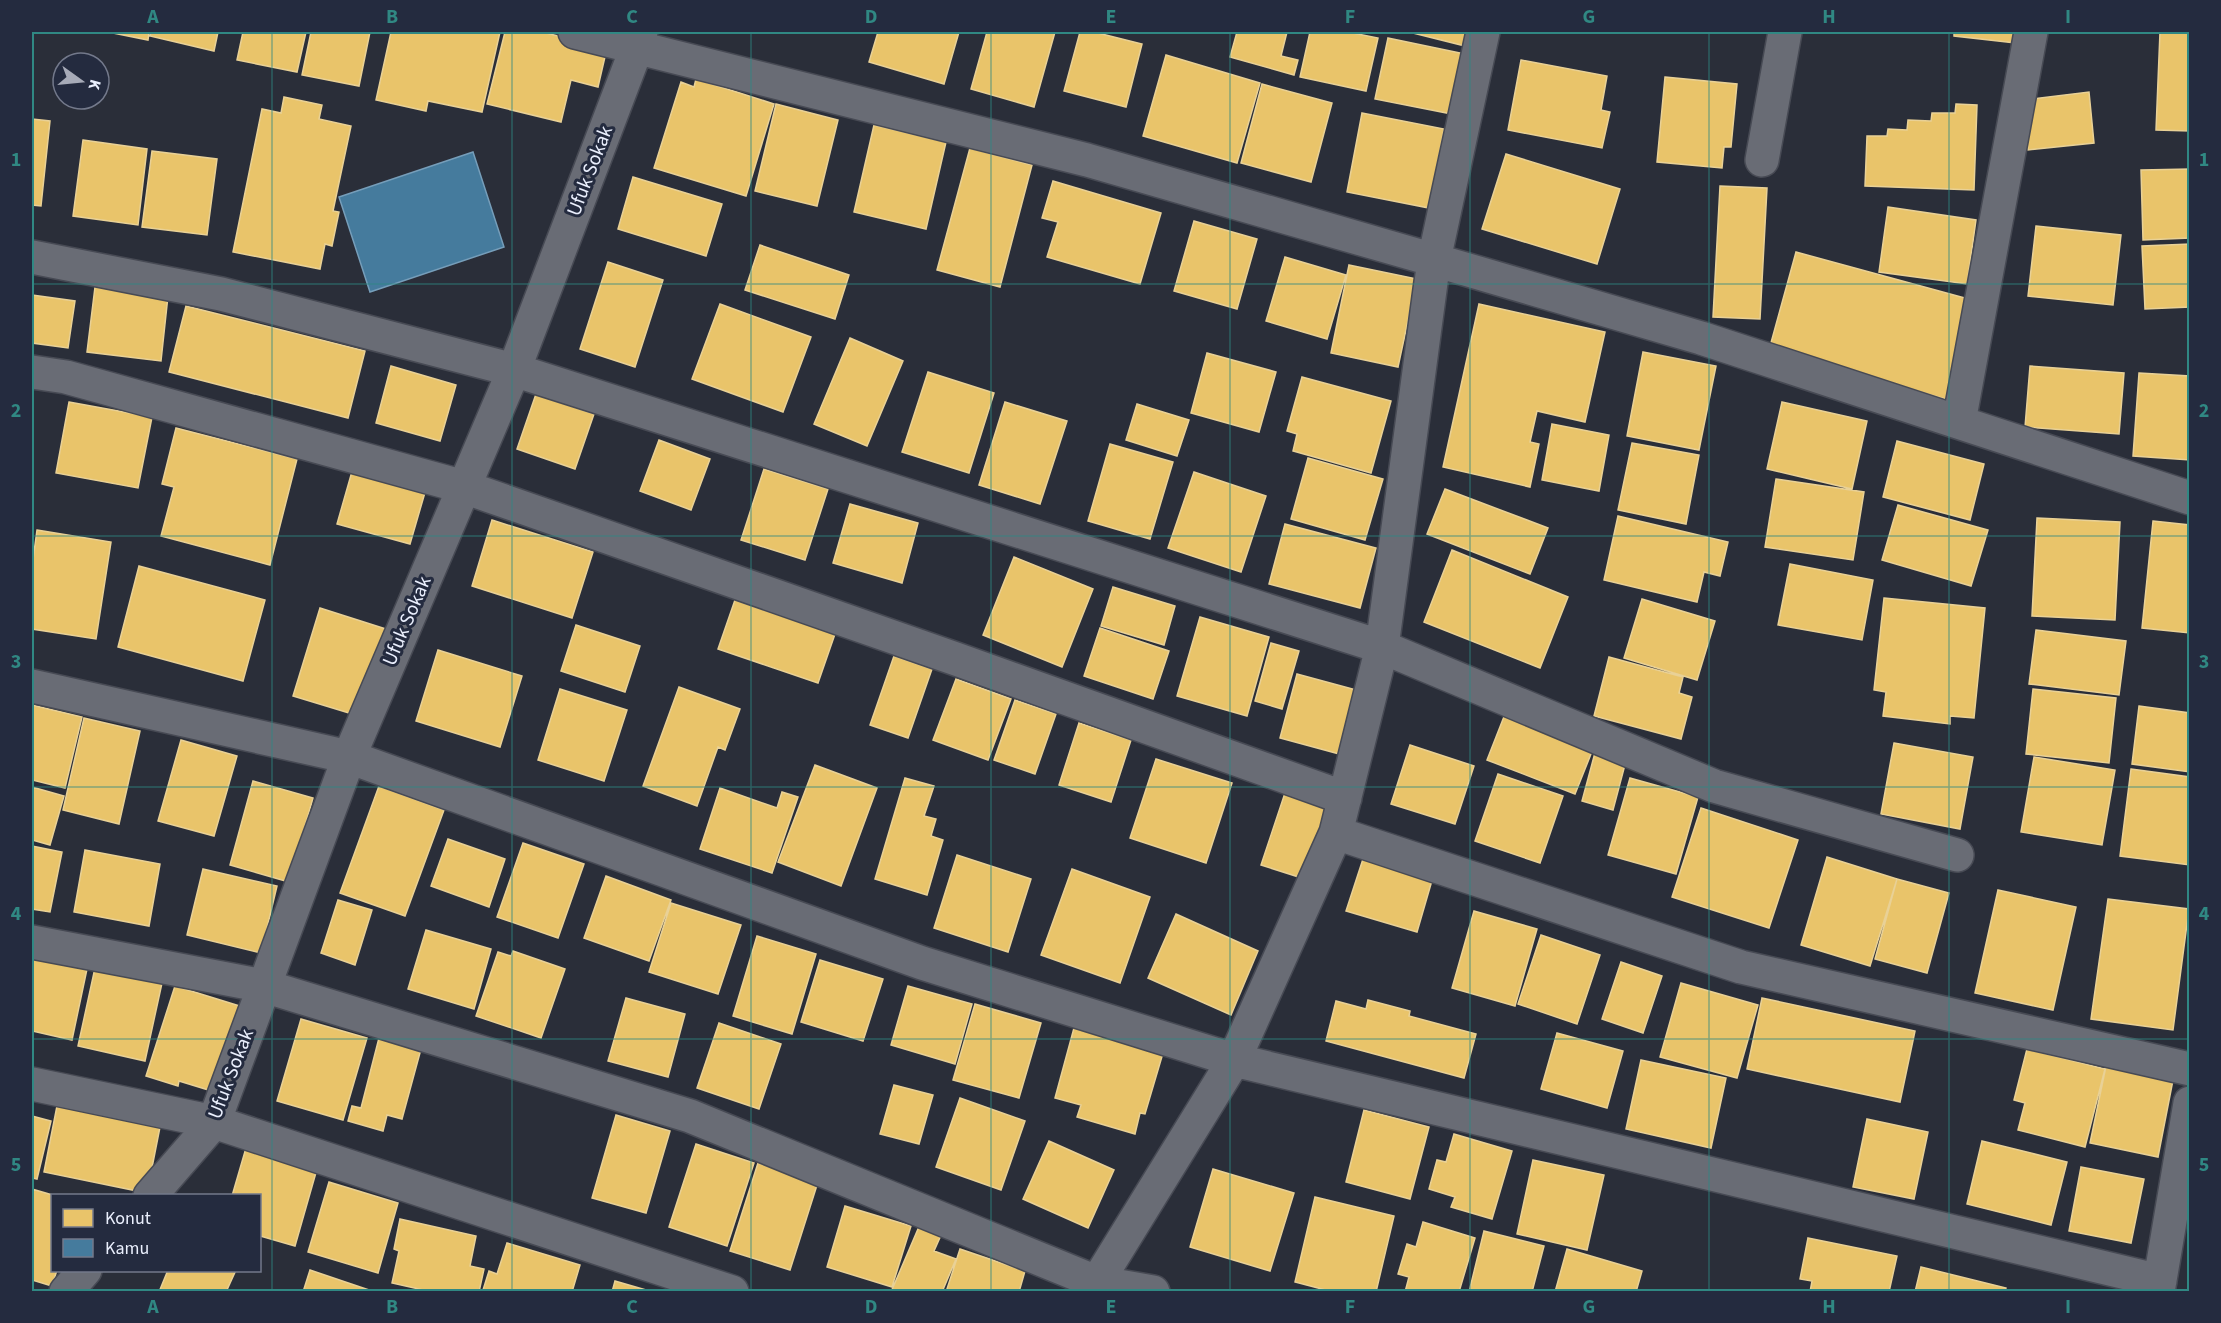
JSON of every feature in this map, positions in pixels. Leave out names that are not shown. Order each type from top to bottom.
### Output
[{"type":"street","points":[[575,32],[639,39],[1088,160],[1701,339],[2190,498]]},
{"type":"street","points":[[1094,1287],[1234,1060],[1336,833],[1382,647],[1434,260],[1483,32]]},
{"type":"street","points":[[1762,160],[1785,32]]},
{"type":"street","points":[[1959,422],[2031,32]]},
{"type":"street","name":"Ufuk Sokak","points":[[152,1194],[214,1122],[349,757],[514,370],[639,39]]},
{"type":"street","points":[[32,257],[221,294],[514,370],[1382,647],[1714,786],[1958,855]]},
{"type":"street","points":[[32,372],[66,377],[464,487],[1345,798]]},
{"type":"street","points":[[32,686],[349,757],[922,963],[1234,1060],[2159,1286],[2190,1103]]},
{"type":"street","points":[[1336,833],[1741,967],[2190,1069]]},
{"type":"street","points":[[32,942],[264,986],[690,1116],[1094,1287],[1153,1292]]},
{"type":"street","points":[[32,1084],[214,1122],[732,1292]]},
{"type":"street","points":[[66,1292],[83,1272]]},
{"type":"building: Konut","points":[[108,32],[149,32],[148,40]]},
{"type":"building: Konut","points":[[151,32],[218,32],[214,51],[150,36]]},
{"type":"building: Konut","points":[[243,32],[306,32],[297,72],[237,60]]},
{"type":"building: Konut","points":[[311,32],[370,32],[359,86],[302,75]]},
{"type":"building: Konut","points":[[391,32],[500,32],[482,112],[428,101],[426,111],[376,100]]},
{"type":"building: Konut","points":[[505,32],[542,32],[607,48],[598,87],[571,80],[561,122],[487,104]]},
{"type":"building: Konut","points":[[878,32],[959,32],[944,84],[869,62]]},
{"type":"building: Konut","points":[[987,32],[1055,32],[1034,107],[971,89]]},
{"type":"building: Konut","points":[[1080,32],[1094,32],[1142,44],[1126,107],[1064,91]]},
{"type":"building: Konut","points":[[1237,32],[1287,32],[1281,56],[1298,60],[1294,75],[1230,57]]},
{"type":"building: Konut","points":[[1310,32],[1348,32],[1378,38],[1366,91],[1300,77]]},
{"type":"building: Konut","points":[[1409,32],[1477,32],[1473,48]]},
{"type":"building: Konut","points":[[1954,32],[2017,32],[2015,43],[1954,36]]},
{"type":"building: Konut","points":[[2160,32],[2190,33],[2190,131],[2156,130]]},
{"type":"building: Konut","points":[[1388,38],[1470,55],[1457,115],[1375,99]]},
{"type":"building: Konut","points":[[1166,55],[1260,83],[1237,163],[1143,136]]},
{"type":"building: Konut","points":[[1521,60],[1607,76],[1601,110],[1610,112],[1602,148],[1508,130]]},
{"type":"building: Konut","points":[[1665,77],[1737,84],[1731,147],[1724,147],[1722,168],[1657,162]]},
{"type":"building: Konut","points":[[696,79],[774,104],[746,196],[654,168],[681,82],[694,87]]},
{"type":"building: Konut","points":[[1262,84],[1332,103],[1311,182],[1241,163]]},
{"type":"building: Konut","points":[[2089,92],[2094,143],[2028,150],[2023,100]]},
{"type":"building: Konut","points":[[284,97],[322,105],[319,119],[351,126],[333,211],[339,212],[332,246],[325,244],[320,269],[233,252],[262,109],[281,113]]},
{"type":"building: Konut","points":[[776,104],[838,120],[817,206],[755,191]]},
{"type":"building: Konut","points":[[1956,104],[1977,105],[1974,190],[1865,186],[1867,136],[1887,136],[1888,129],[1907,130],[1908,120],[1931,121],[1932,113],[1955,113]]},
{"type":"building: Konut","points":[[1362,113],[1444,129],[1429,208],[1347,192]]},
{"type":"building: Konut","points":[[32,119],[50,121],[41,206],[32,205]]},
{"type":"building: Konut","points":[[874,125],[946,142],[926,229],[854,212]]},
{"type":"building: Konut","points":[[83,140],[147,149],[138,225],[73,216]]},
{"type":"building: Konut","points":[[970,148],[1032,165],[1000,287],[937,270]]},
{"type":"building: Konut","points":[[152,151],[217,159],[207,235],[142,227]]},
{"type":"building: Konut","points":[[1506,154],[1620,189],[1597,264],[1482,229]]},
{"type":"building: Konut","points":[[2190,169],[2190,238],[2143,240],[2141,170]]},
{"type":"building: Konut","points":[[633,177],[722,204],[706,256],[618,229]]},
{"type":"building: Konut","points":[[1053,181],[1161,213],[1140,284],[1047,257],[1058,222],[1042,218]]},
{"type":"building: Konut","points":[[1720,186],[1767,188],[1760,319],[1713,317]]},
{"type":"building: Konut","points":[[1888,207],[1976,220],[1967,284],[1879,272]]},
{"type":"building: Konut","points":[[1194,221],[1257,239],[1237,309],[1174,291]]},
{"type":"building: Konut","points":[[2036,226],[2121,235],[2113,305],[2028,296]]},
{"type":"building: Konut","points":[[2190,244],[2190,307],[2145,309],[2142,246]]},
{"type":"building: Konut","points":[[760,245],[849,275],[835,319],[745,290]]},
{"type":"building: Konut","points":[[1796,252],[1976,301],[1949,400],[1769,350]]},
{"type":"building: Konut","points":[[1285,257],[1346,275],[1327,339],[1266,321]]},
{"type":"building: Konut","points":[[608,262],[663,280],[635,367],[580,349]]},
{"type":"building: Konut","points":[[1349,265],[1417,279],[1398,367],[1331,353]]},
{"type":"building: Konut","points":[[95,287],[168,296],[161,361],[87,352]]},
{"type":"building: Konut","points":[[32,295],[75,301],[68,348],[32,343]]},
{"type":"building: Konut","points":[[720,304],[811,337],[783,412],[692,379]]},
{"type":"building: Konut","points":[[1479,304],[1605,332],[1585,422],[1537,411],[1530,442],[1539,444],[1530,487],[1443,467]]},
{"type":"building: Konut","points":[[186,306],[365,351],[348,418],[169,372]]},
{"type":"building: Konut","points":[[850,338],[903,361],[867,446],[814,424]]},
{"type":"building: Konut","points":[[1643,352],[1716,366],[1699,450],[1627,436]]},
{"type":"building: Konut","points":[[1207,353],[1276,372],[1259,432],[1191,413]]},
{"type":"building: Konut","points":[[391,366],[456,385],[440,441],[376,423]]},
{"type":"building: Konut","points":[[2030,366],[2124,373],[2119,434],[2025,427]]},
{"type":"building: Konut","points":[[928,372],[994,393],[969,473],[902,452]]},
{"type":"building: Konut","points":[[2139,373],[2190,376],[2190,460],[2133,456]]},
{"type":"building: Konut","points":[[1302,377],[1391,401],[1371,473],[1293,451],[1297,434],[1287,431]]},
{"type":"building: Konut","points":[[536,394],[594,414],[575,469],[517,449]]},
{"type":"building: Konut","points":[[69,402],[152,417],[138,488],[56,473]]},
{"type":"building: Konut","points":[[1005,402],[1067,421],[1040,504],[979,485]]},
{"type":"building: Konut","points":[[1782,402],[1867,421],[1852,489],[1767,469]]},
{"type":"building: Konut","points":[[1137,404],[1189,420],[1177,456],[1126,440]]},
{"type":"building: Konut","points":[[1552,424],[1609,435],[1599,491],[1542,480]]},
{"type":"building: Konut","points":[[176,428],[297,459],[270,565],[161,536],[174,487],[162,484]]},
{"type":"building: Konut","points":[[659,440],[710,459],[691,510],[640,491]]},
{"type":"building: Konut","points":[[1897,441],[1984,464],[1970,520],[1883,497]]},
{"type":"building: Konut","points":[[1632,443],[1699,455],[1686,524],[1618,510]]},
{"type":"building: Konut","points":[[1110,444],[1173,462],[1150,539],[1088,521]]},
{"type":"building: Konut","points":[[1308,458],[1383,479],[1365,540],[1291,519]]},
{"type":"building: Konut","points":[[353,468],[426,489],[410,544],[337,524]]},
{"type":"building: Konut","points":[[764,469],[828,489],[805,560],[741,540]]},
{"type":"building: Konut","points":[[1194,472],[1266,496],[1241,572],[1168,548]]},
{"type":"building: Konut","points":[[1776,479],[1864,492],[1853,560],[1765,547]]},
{"type":"building: Konut","points":[[1445,489],[1548,528],[1530,574],[1427,534]]},
{"type":"building: Konut","points":[[850,504],[918,523],[902,583],[833,563]]},
{"type":"building: Konut","points":[[1898,505],[1988,530],[1971,586],[1882,560]]},
{"type":"building: Konut","points":[[1618,516],[1728,542],[1720,576],[1704,572],[1697,602],[1604,580]]},
{"type":"building: Konut","points":[[2037,518],[2120,522],[2115,620],[2032,616]]},
{"type":"building: Konut","points":[[492,520],[593,552],[572,618],[472,586]]},
{"type":"building: Konut","points":[[2153,521],[2190,525],[2190,633],[2142,628]]},
{"type":"building: Konut","points":[[1285,524],[1376,548],[1360,608],[1269,584]]},
{"type":"building: Konut","points":[[37,530],[111,542],[96,639],[32,629],[32,567]]},
{"type":"building: Konut","points":[[1452,550],[1568,597],[1540,668],[1424,622]]},
{"type":"building: Konut","points":[[1014,557],[1093,589],[1062,667],[983,635]]},
{"type":"building: Konut","points":[[1790,564],[1873,580],[1862,640],[1778,625]]},
{"type":"building: Konut","points":[[139,566],[265,600],[243,681],[118,647]]},
{"type":"building: Konut","points":[[1113,587],[1175,606],[1164,645],[1101,626]]},
{"type":"building: Konut","points":[[1884,598],[1985,608],[1974,718],[1950,716],[1950,724],[1883,716],[1886,692],[1874,690]]},
{"type":"building: Konut","points":[[1642,599],[1715,621],[1697,680],[1624,658]]},
{"type":"building: Konut","points":[[735,600],[835,634],[818,683],[718,649]]},
{"type":"building: Konut","points":[[320,608],[386,629],[359,716],[293,696]]},
{"type":"building: Konut","points":[[1200,617],[1269,637],[1247,716],[1177,696]]},
{"type":"building: Konut","points":[[576,625],[640,646],[625,692],[561,671]]},
{"type":"building: Konut","points":[[1100,628],[1169,651],[1153,699],[1084,676]]},
{"type":"building: Konut","points":[[2036,630],[2126,641],[2119,695],[2029,684]]},
{"type":"building: Konut","points":[[1271,643],[1299,651],[1282,709],[1255,701]]},
{"type":"building: Konut","points":[[438,650],[522,676],[500,747],[416,721]]},
{"type":"building: Konut","points":[[894,656],[932,669],[908,738],[870,725]]},
{"type":"building: Konut","points":[[1609,657],[1683,677],[1679,693],[1692,697],[1681,739],[1594,716]]},
{"type":"building: Konut","points":[[1297,674],[1360,691],[1343,755],[1280,738]]},
{"type":"building: Konut","points":[[956,679],[1011,699],[988,760],[933,740]]},
{"type":"building: Konut","points":[[679,687],[740,709],[725,750],[718,747],[697,806],[643,786]]},
{"type":"building: Konut","points":[[560,689],[627,710],[604,781],[538,760]]},
{"type":"building: Konut","points":[[2033,689],[2116,698],[2109,763],[2026,754]]},
{"type":"building: Konut","points":[[1015,700],[1056,714],[1035,774],[994,760]]},
{"type":"building: Konut","points":[[32,705],[82,717],[65,788],[32,780]]},
{"type":"building: Konut","points":[[2139,706],[2190,713],[2190,772],[2132,764]]},
{"type":"building: Konut","points":[[1507,709],[1595,744],[1575,794],[1487,760]]},
{"type":"building: Konut","points":[[84,718],[140,731],[119,824],[63,810]]},
{"type":"building: Konut","points":[[1079,723],[1131,740],[1111,802],[1059,785]]},
{"type":"building: Konut","points":[[181,740],[237,756],[214,836],[158,821]]},
{"type":"building: Konut","points":[[1894,743],[1973,757],[1960,829],[1881,814]]},
{"type":"building: Konut","points":[[1410,745],[1474,766],[1455,824],[1391,804]]},
{"type":"building: Konut","points":[[1596,749],[1627,757],[1613,810],[1582,801]]},
{"type":"building: Konut","points":[[2034,757],[2115,770],[2102,845],[2021,832]]},
{"type":"building: Konut","points":[[1156,759],[1232,783],[1206,863],[1130,838]]},
{"type":"building: Konut","points":[[815,765],[877,788],[841,886],[778,862]]},
{"type":"building: Konut","points":[[2131,769],[2190,777],[2190,865],[2120,856]]},
{"type":"building: Konut","points":[[1498,774],[1563,796],[1540,863],[1475,841]]},
{"type":"building: Konut","points":[[905,778],[934,786],[924,816],[936,819],[931,836],[943,840],[927,895],[875,879]]},
{"type":"building: Konut","points":[[1630,778],[1698,797],[1676,874],[1608,855]]},
{"type":"building: Konut","points":[[253,781],[313,798],[289,882],[230,865]]},
{"type":"building: Konut","points":[[379,786],[444,810],[405,916],[340,893]]},
{"type":"building: Konut","points":[[32,787],[64,796],[50,845],[32,840]]},
{"type":"building: Konut","points":[[1287,787],[1334,802],[1308,880],[1261,865]]},
{"type":"building: Konut","points":[[720,788],[777,808],[782,792],[798,797],[772,873],[700,849]]},
{"type":"building: Konut","points":[[1701,808],[1798,840],[1769,928],[1672,897]]},
{"type":"building: Konut","points":[[448,839],[505,859],[489,907],[431,886]]},
{"type":"building: Konut","points":[[523,843],[584,864],[558,938],[497,917]]},
{"type":"building: Konut","points":[[32,846],[62,852],[50,912],[32,909]]},
{"type":"building: Konut","points":[[85,850],[160,864],[149,926],[74,912]]},
{"type":"building: Konut","points":[[957,855],[1031,879],[1008,952],[934,928]]},
{"type":"building: Konut","points":[[1364,856],[1433,877],[1417,932],[1346,911]]},
{"type":"building: Konut","points":[[1827,857],[1897,879],[1870,966],[1801,945]]},
{"type":"building: Konut","points":[[203,869],[277,886],[261,953],[187,935]]},
{"type":"building: Konut","points":[[1072,869],[1150,897],[1120,983],[1041,955]]},
{"type":"building: Konut","points":[[606,876],[671,900],[649,961],[584,938]]},
{"type":"building: Konut","points":[[1897,879],[1949,893],[1927,973],[1875,959]]},
{"type":"building: Konut","points":[[1998,890],[2076,907],[2053,1010],[1975,993]]},
{"type":"building: Konut","points":[[2108,899],[2189,909],[2173,1030],[2091,1019]]},
{"type":"building: Konut","points":[[338,900],[372,910],[355,965],[321,953]]},
{"type":"building: Konut","points":[[671,903],[741,925],[718,994],[649,972]]},
{"type":"building: Konut","points":[[1474,911],[1537,929],[1515,1006],[1452,988]]},
{"type":"building: Konut","points":[[1176,914],[1258,951],[1231,1015],[1148,978]]},
{"type":"building: Konut","points":[[426,930],[491,949],[474,1009],[408,989]]},
{"type":"building: Konut","points":[[1541,935],[1600,955],[1577,1024],[1518,1004]]},
{"type":"building: Konut","points":[[757,936],[816,954],[792,1034],[733,1016]]},
{"type":"building: Konut","points":[[513,951],[565,969],[541,1038],[476,1016],[498,952],[511,956]]},
{"type":"building: Konut","points":[[32,957],[87,969],[72,1040],[32,1031]]},
{"type":"building: Konut","points":[[820,960],[883,979],[863,1041],[801,1022]]},
{"type":"building: Konut","points":[[1621,962],[1662,976],[1643,1033],[1602,1019]]},
{"type":"building: Konut","points":[[95,968],[162,983],[145,1061],[78,1046]]},
{"type":"building: Konut","points":[[1681,983],[1758,1005],[1737,1078],[1660,1057]]},
{"type":"building: Konut","points":[[175,986],[243,1007],[215,1092],[179,1081],[178,1086],[146,1076]]},
{"type":"building: Konut","points":[[908,986],[972,1004],[955,1064],[891,1045]]},
{"type":"building: Konut","points":[[626,998],[685,1014],[668,1077],[608,1061]]},
{"type":"building: Konut","points":[[1762,998],[1915,1031],[1900,1102],[1747,1069]]},
{"type":"building: Konut","points":[[1368,1000],[1410,1011],[1409,1016],[1476,1034],[1464,1078],[1326,1041],[1336,1001],[1366,1009]]},
{"type":"building: Konut","points":[[975,1004],[1041,1023],[1019,1098],[953,1080]]},
{"type":"building: Konut","points":[[301,1019],[367,1038],[343,1120],[277,1101]]},
{"type":"building: Konut","points":[[719,1023],[781,1044],[759,1109],[697,1088]]},
{"type":"building: Konut","points":[[1074,1028],[1163,1053],[1145,1114],[1140,1113],[1135,1134],[1077,1117],[1081,1105],[1055,1098]]},
{"type":"building: Konut","points":[[1557,1033],[1623,1051],[1607,1108],[1541,1089]]},
{"type":"building: Konut","points":[[379,1038],[421,1049],[402,1119],[387,1115],[383,1131],[348,1121],[352,1106],[361,1108]]},
{"type":"building: Konut","points":[[2027,1049],[2105,1069],[2085,1147],[2018,1130],[2025,1103],[2014,1100]]},
{"type":"building: Konut","points":[[1641,1060],[1726,1078],[1711,1148],[1626,1129]]},
{"type":"building: Konut","points":[[2106,1066],[2173,1080],[2158,1157],[2090,1143]]},
{"type":"building: Konut","points":[[894,1085],[933,1095],[919,1144],[880,1134]]},
{"type":"building: Konut","points":[[960,1098],[1025,1121],[1001,1190],[936,1167]]},
{"type":"building: Konut","points":[[57,1106],[160,1127],[147,1193],[44,1172]]},
{"type":"building: Konut","points":[[1364,1110],[1429,1127],[1410,1199],[1346,1182]]},
{"type":"building: Konut","points":[[616,1115],[670,1131],[646,1213],[592,1198]]},
{"type":"building: Konut","points":[[32,1116],[51,1121],[37,1179],[32,1178]]},
{"type":"building: Konut","points":[[1867,1119],[1928,1132],[1914,1199],[1853,1187]]},
{"type":"building: Konut","points":[[1454,1134],[1512,1151],[1492,1219],[1451,1207],[1455,1197],[1429,1189],[1437,1160],[1446,1162]]},
{"type":"building: Konut","points":[[1049,1141],[1114,1170],[1088,1228],[1023,1199]]},
{"type":"building: Konut","points":[[1982,1141],[2067,1162],[2051,1225],[1967,1204]]},
{"type":"building: Konut","points":[[696,1144],[754,1163],[727,1246],[669,1227]]},
{"type":"building: Konut","points":[[246,1148],[317,1169],[295,1246],[261,1236],[261,1194],[233,1194]]},
{"type":"building: Konut","points":[[1533,1160],[1604,1175],[1587,1250],[1517,1234]]},
{"type":"building: Konut","points":[[758,1163],[818,1182],[790,1270],[730,1251]]},
{"type":"building: Konut","points":[[2081,1167],[2144,1179],[2131,1243],[2069,1231]]},
{"type":"building: Konut","points":[[1213,1169],[1294,1193],[1270,1271],[1190,1247]]},
{"type":"building: Konut","points":[[329,1182],[398,1203],[378,1273],[308,1252]]},
{"type":"building: Konut","points":[[32,1189],[51,1195],[51,1272],[56,1272],[52,1286],[32,1280]]},
{"type":"building: Konut","points":[[1315,1197],[1394,1216],[1376,1292],[1333,1292],[1295,1282]]},
{"type":"building: Konut","points":[[845,1206],[911,1226],[892,1287],[827,1267]]},
{"type":"building: Konut","points":[[924,1215],[946,1224],[934,1251],[956,1259],[942,1292],[891,1292]]},
{"type":"building: Konut","points":[[400,1219],[476,1236],[470,1266],[484,1269],[479,1292],[432,1292],[392,1283],[399,1251],[394,1249]]},
{"type":"building: Konut","points":[[1423,1222],[1475,1238],[1459,1292],[1405,1292],[1409,1277],[1398,1274],[1407,1244],[1416,1247]]},
{"type":"building: Konut","points":[[1484,1231],[1544,1246],[1532,1292],[1469,1292]]},
{"type":"building: Konut","points":[[1808,1238],[1897,1256],[1889,1292],[1810,1292],[1812,1281],[1800,1279]]},
{"type":"building: Konut","points":[[507,1243],[580,1265],[572,1292],[483,1290],[489,1271],[497,1274]]},
{"type":"building: Konut","points":[[960,1249],[1025,1271],[1019,1292],[946,1292]]},
{"type":"building: Konut","points":[[1567,1249],[1642,1271],[1636,1292],[1555,1292]]},
{"type":"building: Konut","points":[[1921,1267],[2006,1288],[2005,1292],[1915,1292]]},
{"type":"building: Konut","points":[[310,1270],[375,1292],[303,1292]]},
{"type":"building: Konut","points":[[167,1272],[235,1272],[226,1292],[159,1292]]},
{"type":"building: Konut","points":[[615,1281],[653,1292],[612,1292]]},
{"type":"building: Kamu","points":[[473,152],[504,247],[370,292],[339,197]]}]
